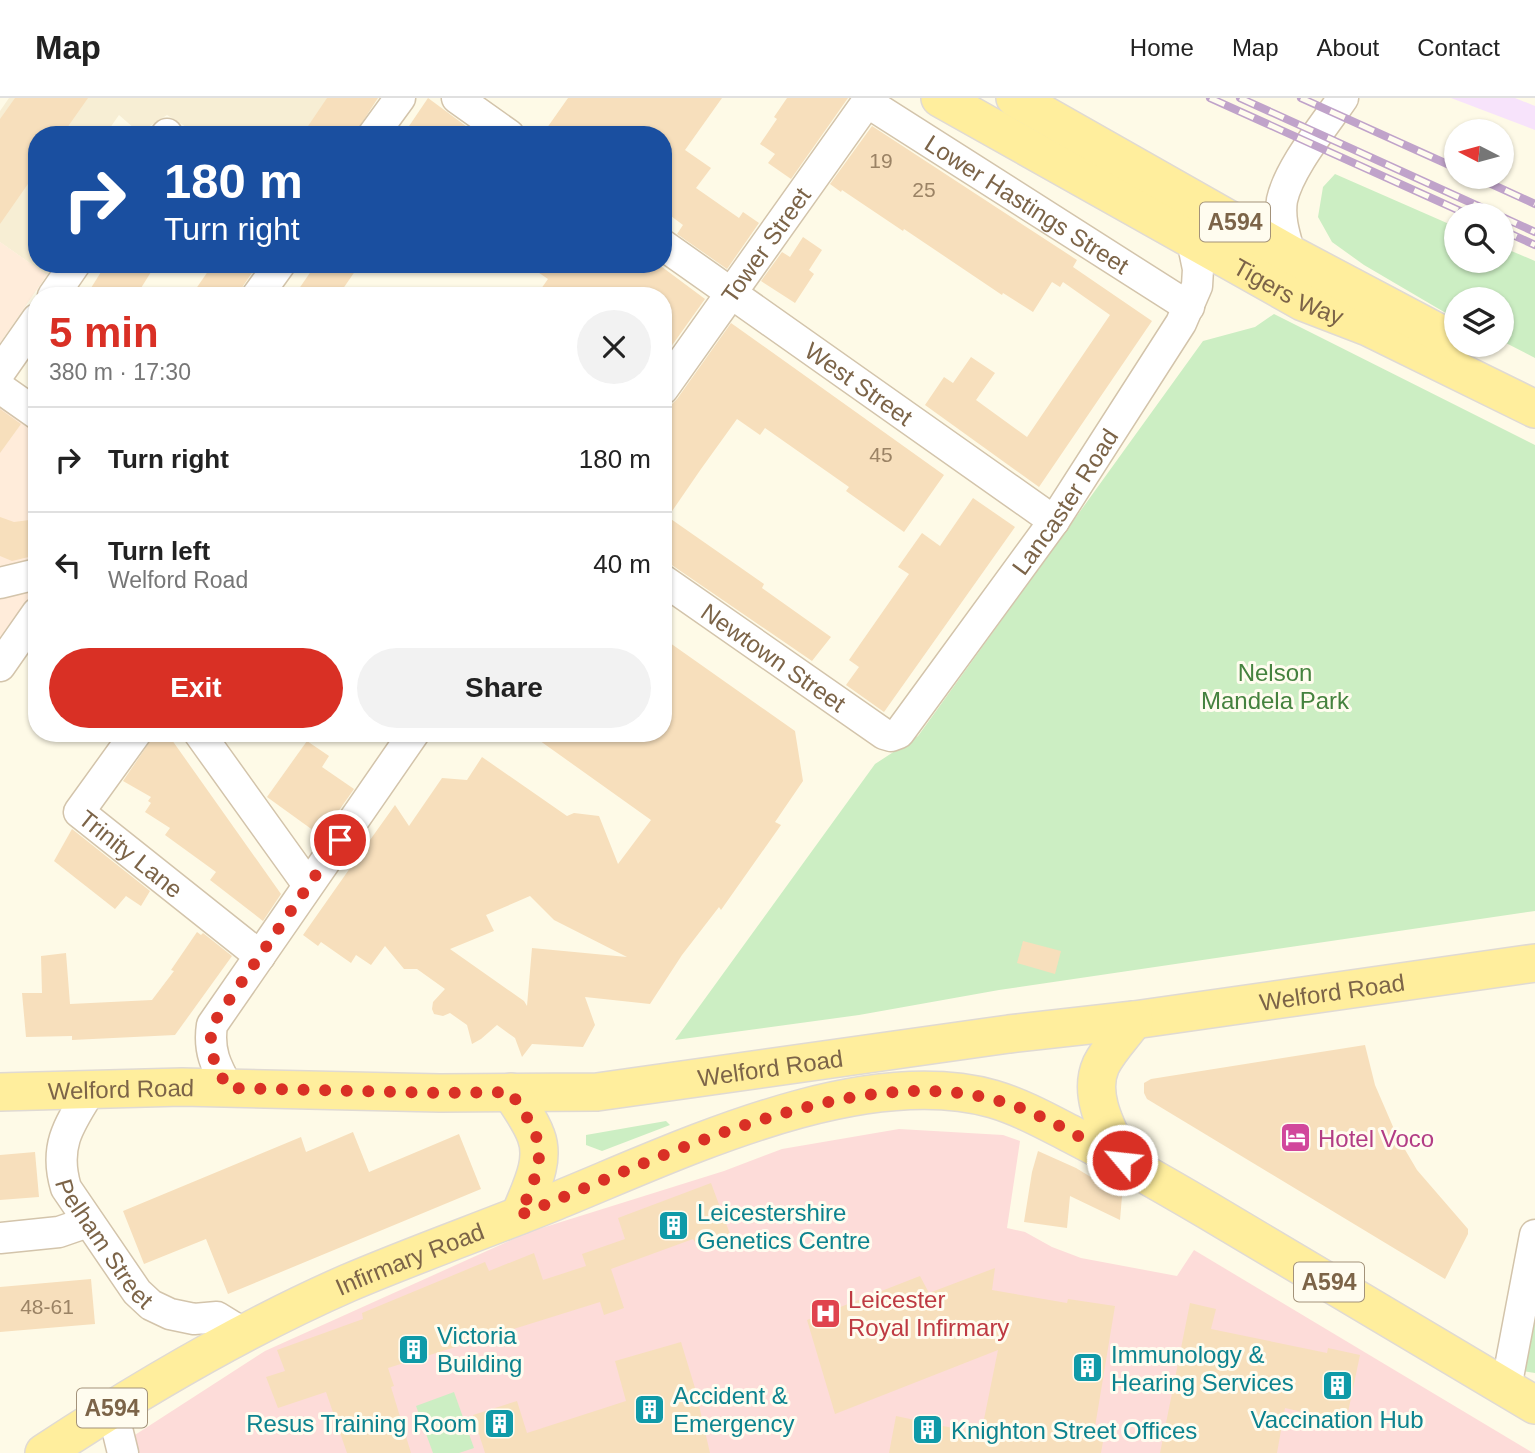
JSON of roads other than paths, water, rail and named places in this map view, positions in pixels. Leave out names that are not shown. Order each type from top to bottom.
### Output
[{"type":"main road","name":"Tigers Way","points":[[940,98],[1303,302],[1368,327],[1535,409]]},
{"type":"main road","name":"Tigers Way","points":[[1016,98],[1290,254],[1444,336]]},
{"type":"main road","points":[[1484,357],[1535,384]]},
{"type":"main road","name":"Welford Road","points":[[0,1092],[92,1088],[228,1088],[440,1093],[597,1092],[1535,963]]},
{"type":"main road","points":[[1122,1160],[1102,1116],[1097,1097],[1097,1079],[1100,1067],[1134,1020]]},
{"type":"main road","name":"Infirmary Road","points":[[112,1408],[243,1333],[347,1284],[740,1127],[809,1107],[889,1091],[931,1090],[994,1099],[1033,1114],[1122,1160]]},
{"type":"main road","points":[[511,1092],[537,1137],[537,1169],[520,1215]]},
{"type":"main road","name":"A594","points":[[1122,1160],[1521,1396]]},
{"type":"main road","name":"A594","points":[[44,1453],[112,1408]]},
{"type":"street","points":[[380,126],[400,98]]},
{"type":"street","points":[[457,98],[496,126]]},
{"type":"street","points":[[1290,254],[1282,226],[1282,201],[1290,177],[1343,98]]},
{"type":"street","name":"Tower Street","points":[[672,376],[867,102]]},
{"type":"street","name":"Lower Hastings Street","points":[[867,102],[1189,307]]},
{"type":"street","name":"Lancaster Road","points":[[884,734],[891,736],[904,730],[1055,521],[1181,323],[1197,286],[1198,269],[1192,240]]},
{"type":"street","name":"West Street","points":[[672,251],[1055,521]]},
{"type":"street","points":[[0,372],[28,332]]},
{"type":"street","points":[[0,388],[28,408]]},
{"type":"street","points":[[0,583],[28,577]]},
{"type":"street","name":"Newtown Street","points":[[672,586],[884,734]]},
{"type":"street","points":[[0,666],[28,626]]},
{"type":"street","name":"Trinity Lane","points":[[130,742],[79,812],[260,956]]},
{"type":"street","points":[[205,742],[308,885]]},
{"type":"street","points":[[228,1088],[211,1055],[212,1025],[408,742]]},
{"type":"street","name":"Pelham Street","points":[[92,1088],[66,1131],[61,1158],[66,1188],[137,1293],[151,1305],[170,1314],[194,1319],[217,1317],[243,1333]]},
{"type":"street","points":[[0,1238],[59,1232],[88,1222]]},
{"type":"street","points":[[1521,1396],[1535,1235]]},
{"type":"street","points":[[112,1408],[123,1453]]},
{"type":"railway","points":[[1210,98],[1444,204]]},
{"type":"railway","points":[[1240,98],[1472,203]]},
{"type":"railway","points":[[1301,98],[1444,163]]},
{"type":"railway","points":[[1502,189],[1535,204]]},
{"type":"railway","points":[[1514,222],[1535,232]]},
{"type":"railway","points":[[1514,235],[1535,245]]},
{"type":"place","name":"Hotel Voco","points":[[1295,1138]]},
{"type":"place","name":"Leicestershire Genetics Centre","points":[[674,1226]]},
{"type":"place","name":"Leicester Royal Infirmary","points":[[825,1313]]},
{"type":"place","name":"Victoria Building","points":[[414,1349]]},
{"type":"place","name":"Immunology & Hearing Services","points":[[1088,1368]]},
{"type":"place","name":"Vaccination Hub","points":[[1337,1385]]},
{"type":"place","name":"Accident & Emergency","points":[[650,1409]]},
{"type":"place","name":"Resus Training Room","points":[[500,1423]]},
{"type":"place","name":"Knighton Street Offices","points":[[928,1430]]},
{"type":"park label","name":"Nelson Mandela Park","points":[[1275,686]]}]
